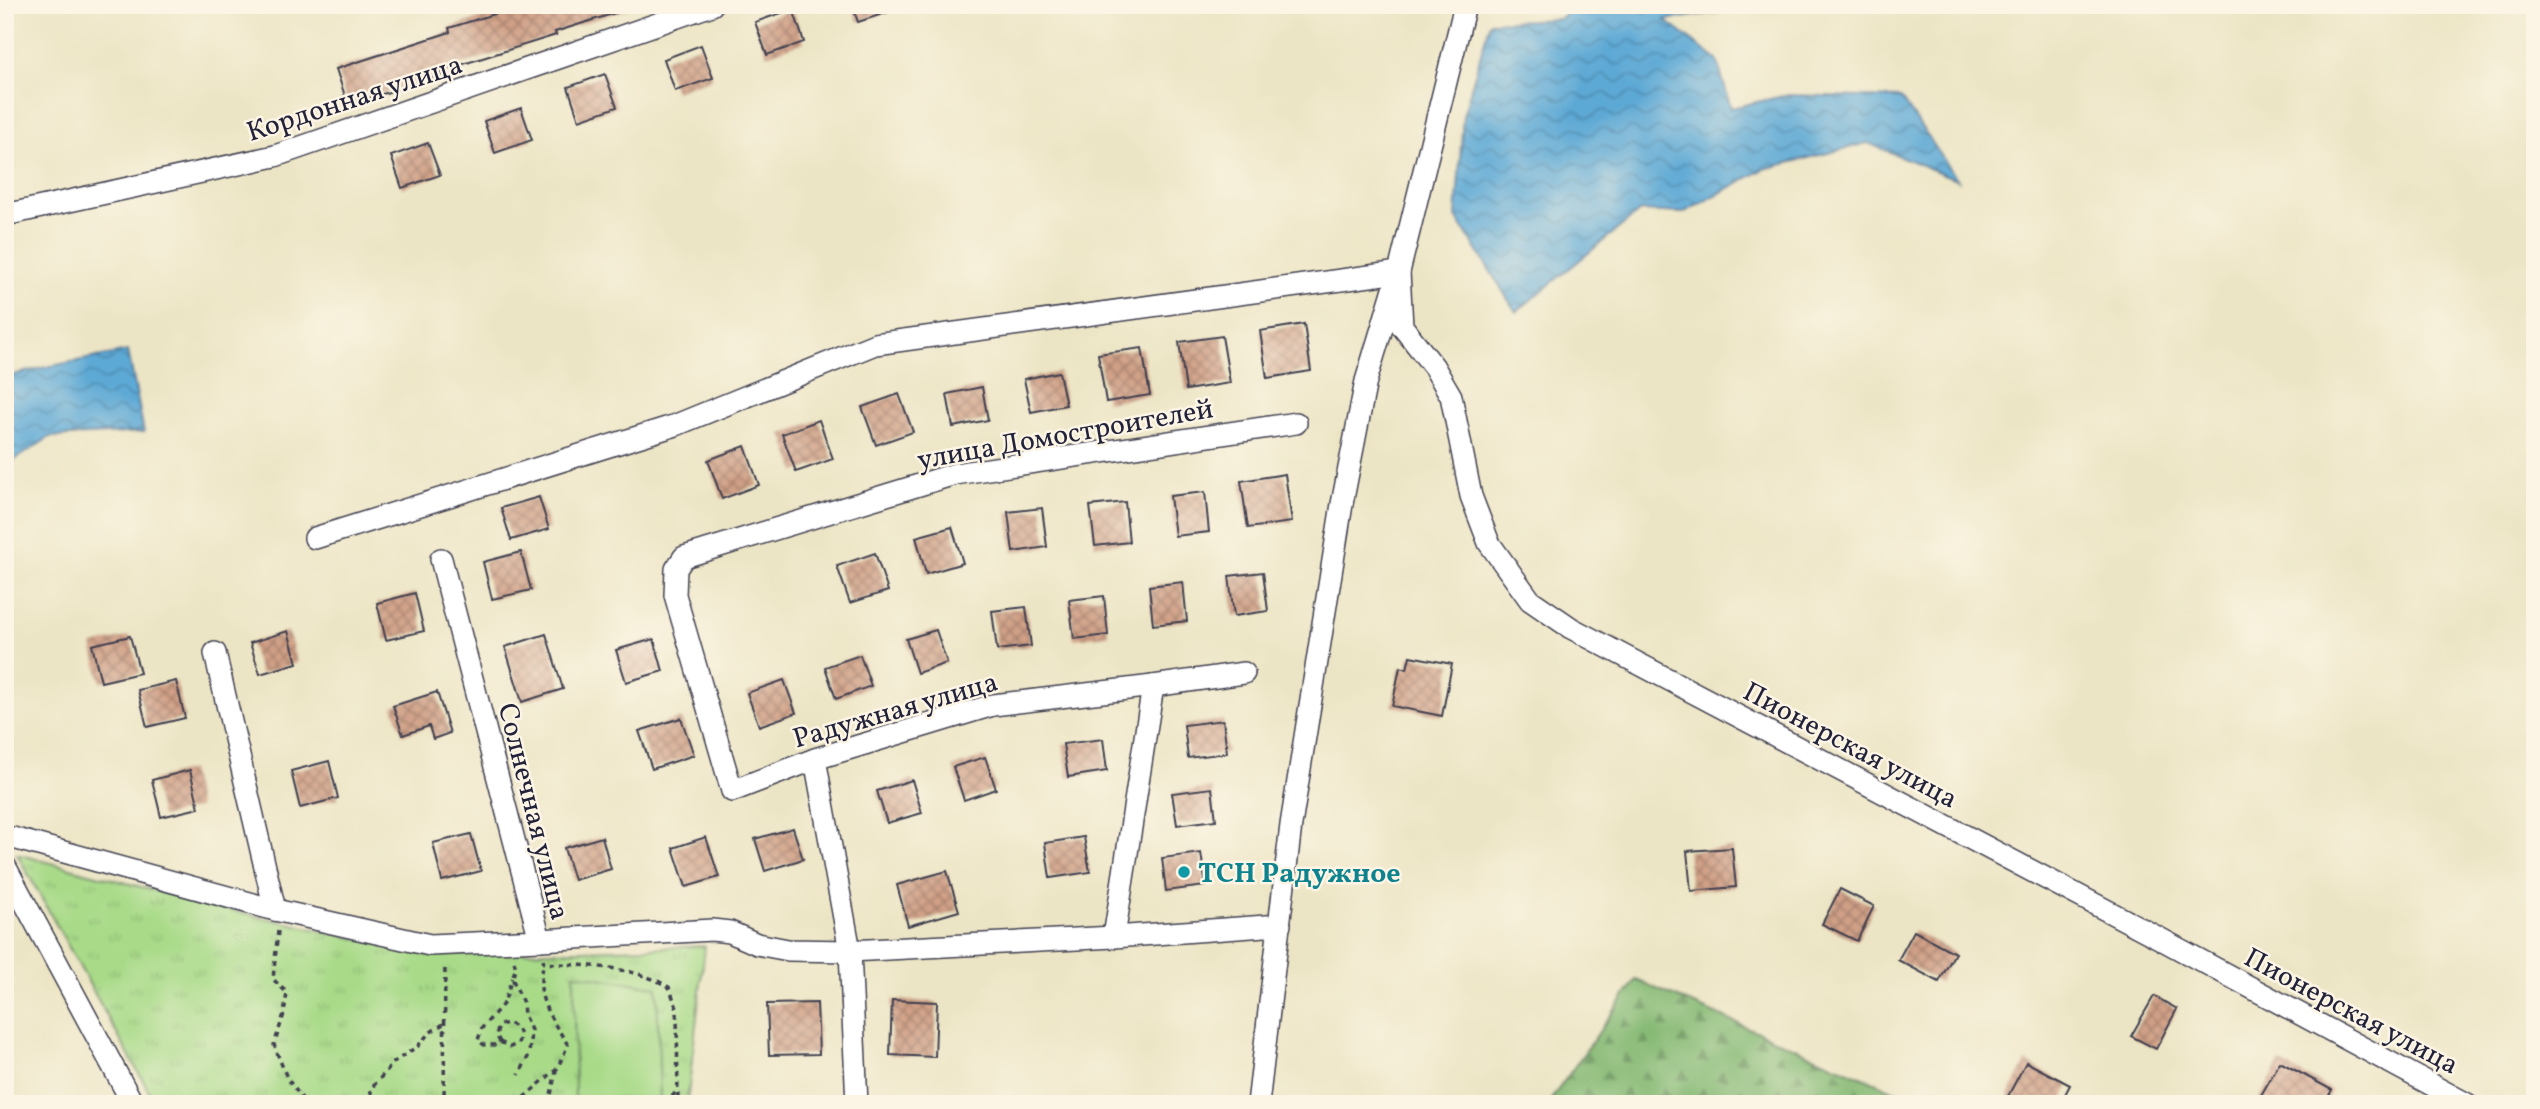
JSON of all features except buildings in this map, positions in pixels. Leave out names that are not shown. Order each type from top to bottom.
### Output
[{"type":"street","name":"Кордонная улица","points":[[5,215],[275,156],[712,5]]},
{"type":"street","points":[[1258,1104],[1291,825],[1342,504],[1366,381],[1399,272],[1465,5]]},
{"type":"street","points":[[315,538],[676,425],[875,344],[1399,272]]},
{"type":"street","name":"Пионерская улица","points":[[1399,272],[1402,326],[1434,367],[1451,396],[1471,496],[1489,543],[1530,600],[1572,628],[2467,1104]]},
{"type":"street","name":"улица Домостроителей","points":[[674,595],[676,569],[684,557],[955,474],[1296,423]]},
{"type":"street","name":"Солнечная улица","points":[[5,842],[13,838],[283,912],[430,945],[540,940],[441,559]]},
{"type":"street","name":"Радужная улица","points":[[674,595],[732,791],[815,759],[993,705],[1244,673]]},
{"type":"street","points":[[215,653],[283,912]]},
{"type":"street","points":[[1114,937],[1153,686]]},
{"type":"street","points":[[815,759],[850,951],[857,1104]]},
{"type":"street","points":[[5,866],[133,1104]]},
{"type":"street","points":[[540,940],[712,930],[730,932],[757,944],[788,950],[850,951],[1280,925]]},
{"type":"path","points":[[283,912],[276,934],[273,979],[287,993],[284,1014],[274,1045],[287,1078],[306,1104]]},
{"type":"path","points":[[540,940],[544,963],[539,981],[543,1004],[568,1045],[557,1069],[549,1104]]},
{"type":"path","points":[[500,1042],[484,1045],[478,1040],[482,1028],[504,1003],[516,968],[511,941]]},
{"type":"path","points":[[444,1104],[446,944]]},
{"type":"path","points":[[544,963],[619,969],[655,979],[669,987],[677,1008],[678,1104]]},
{"type":"path","points":[[512,978],[531,1030],[529,1055],[519,1075]]},
{"type":"path","points":[[494,1014],[499,1025],[496,1034],[500,1042],[510,1047],[517,1044],[520,1035],[517,1028],[509,1023],[499,1025]]},
{"type":"path","points":[[376,1104],[370,1090],[394,1062],[445,1023]]},
{"type":"path","points":[[516,1104],[557,1069]]},
{"type":"path","points":[[665,1104],[678,1090]]},
{"type":"green space","points":[[17,854],[225,909],[429,955],[705,946],[687,1104],[156,1104]]},
{"type":"green space","points":[[574,974],[657,987],[660,1099],[575,1099]]},
{"type":"green space","points":[[1636,980],[1926,1104],[1548,1104]]},
{"type":"water","points":[[1575,5],[1740,5],[1722,12],[1665,20],[1717,60],[1731,108],[1787,95],[1901,98],[1958,180],[1868,143],[1764,169],[1683,213],[1640,211],[1516,312],[1456,217],[1463,116],[1490,22],[1559,19]]},
{"type":"water","points":[[128,351],[144,432],[50,437],[5,466],[5,377]]},
{"type":"place","name":"ТСН Радужное","points":[[1184,872]]}]
